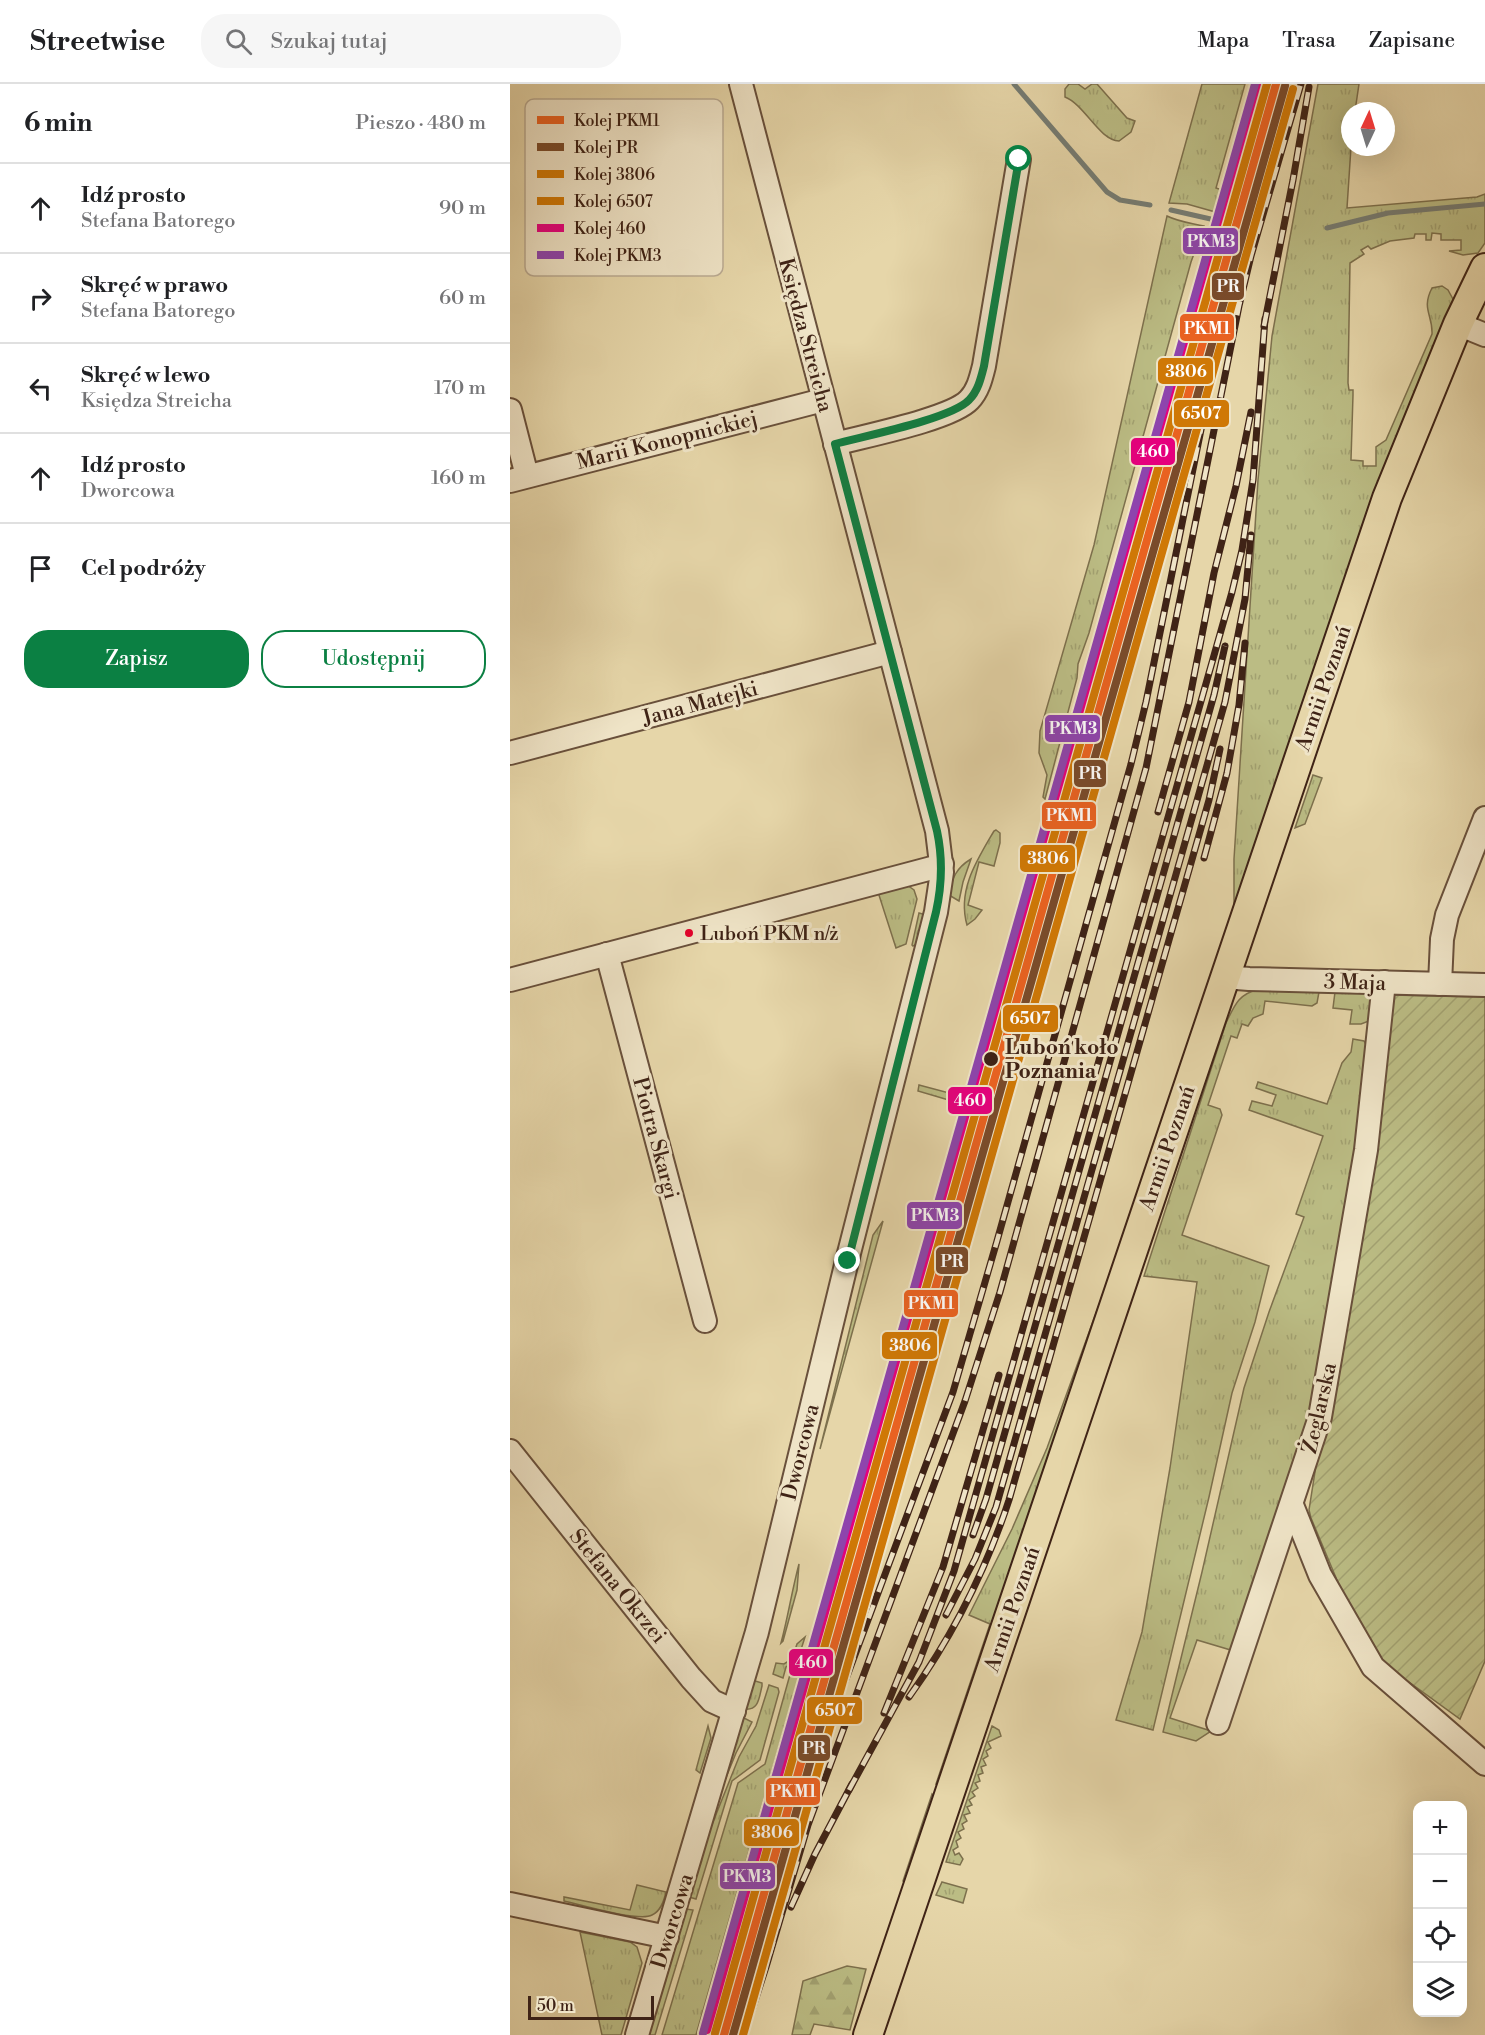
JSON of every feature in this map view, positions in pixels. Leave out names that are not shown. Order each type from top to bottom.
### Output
[{"type":"main road","name":"Armii Poznań","points":[[868,2035],[1387,498],[1458,324],[1485,268]]},
{"type":"street","name":"Księdza Streicha","points":[[741,84],[937,831],[942,864]]},
{"type":"street","points":[[835,444],[942,415],[969,401],[975,392],[984,366],[1019,159]]},
{"type":"street","points":[[1458,324],[1485,335]]},
{"type":"street","name":"Marii Konopnickiej","points":[[519,478],[823,399]]},
{"type":"street","points":[[510,410],[519,478]]},
{"type":"street","name":"Jana Matejki","points":[[510,753],[890,652]]},
{"type":"street","points":[[1440,984],[1442,939],[1447,915],[1485,818]]},
{"type":"street","points":[[510,980],[942,864]]},
{"type":"street","name":"Dworcowa","points":[[637,2035],[757,1632],[934,920],[942,864]]},
{"type":"street","name":"Piotra Skargi","points":[[607,954],[705,1321]]},
{"type":"street","name":"3 Maja","points":[[1225,976],[1249,979],[1485,985]]},
{"type":"street","name":"Żeglarska","points":[[1218,1723],[1318,1428],[1366,1150],[1384,982]]},
{"type":"street","name":"Stefana Okrzei","points":[[510,1451],[691,1678],[712,1701],[734,1711]]},
{"type":"street","points":[[1292,1504],[1320,1575],[1373,1667],[1485,1764]]},
{"type":"street","points":[[510,1904],[667,1937]]},
{"type":"green space","points":[[1069,84],[1078,84],[1085,89],[1092,84],[1097,84],[1127,118],[1135,121],[1131,132],[1119,141],[1105,135],[1079,107],[1065,97],[1065,89]]},
{"type":"green space","points":[[1202,84],[1245,84],[1216,188],[1225,191],[1219,213],[1187,204],[1169,203]]},
{"type":"green space","points":[[1318,84],[1359,84],[1356,102],[1341,102],[1341,156],[1350,156],[1347,208],[1477,197],[1485,194],[1485,243],[1478,253],[1463,255],[1449,251],[1461,250],[1461,240],[1441,240],[1441,234],[1432,233],[1431,240],[1426,240],[1426,234],[1415,234],[1414,238],[1390,241],[1371,249],[1368,246],[1361,250],[1364,254],[1350,263],[1348,383],[1349,390],[1353,390],[1351,460],[1363,461],[1363,466],[1376,466],[1376,447],[1386,440],[1432,334],[1427,307],[1432,288],[1442,286],[1448,290],[1454,301],[1234,919],[1234,859],[1258,480],[1272,336]]},
{"type":"green space","points":[[1167,216],[1204,226],[1191,262],[1089,633],[1078,664],[1077,678],[1045,799],[1043,797],[1047,775],[1039,753],[1040,731],[1094,545]]},
{"type":"green space","points":[[1313,775],[1322,778],[1305,824],[1295,828]]},
{"type":"green space","points":[[996,830],[1000,833],[1000,843],[994,866],[979,862],[968,905],[982,910],[967,925],[965,900],[970,876]]},
{"type":"green space","points":[[971,859],[959,901],[949,895],[952,883],[958,870]]},
{"type":"green space","points":[[907,885],[914,890],[917,899],[906,944],[896,948],[878,892]]},
{"type":"green space","points":[[919,913],[926,915],[919,942],[913,946],[912,945]]},
{"type":"green space","points":[[1257,990],[1319,992],[1317,1003],[1312,1006],[1265,1001],[1263,1014],[1253,1018],[1248,1026],[1242,1024],[1237,1038],[1231,1036],[1208,1105],[1220,1109],[1222,1115],[1182,1235],[1269,1266],[1255,1322],[1232,1393],[1153,1730],[1116,1720],[1142,1632],[1170,1468],[1197,1282],[1144,1276],[1226,1023],[1241,998]]},
{"type":"green space","points":[[1335,992],[1374,993],[1369,1021],[1350,1024],[1352,1010],[1333,1008]]},
{"type":"green space","points":[[1390,995],[1485,997],[1485,1661],[1460,1719],[1380,1661],[1347,1604],[1309,1510]]},
{"type":"green space","points":[[1353,1039],[1364,1041],[1371,1054],[1316,1415],[1234,1651],[1197,1640],[1170,1718],[1208,1730],[1211,1723],[1219,1726],[1196,1741],[1163,1732],[1244,1388],[1304,1217],[1296,1214],[1323,1136],[1249,1110],[1252,1101],[1272,1106],[1276,1095],[1256,1088],[1258,1082],[1327,1104],[1342,1063],[1351,1052]]},
{"type":"green space","points":[[919,1085],[953,1094],[952,1101],[918,1091]]},
{"type":"green space","points":[[883,1221],[820,1449],[873,1235]]},
{"type":"green space","points":[[1120,1247],[938,1784],[936,1784],[990,1624],[969,1615],[1012,1529],[1047,1448]]},
{"type":"green space","points":[[799,1564],[797,1590],[781,1643],[786,1623]]},
{"type":"green space","points":[[805,1637],[798,1659],[786,1667],[783,1678],[773,1674],[776,1663],[784,1664],[792,1659],[797,1644]]},
{"type":"green space","points":[[803,1663],[696,2035],[662,2035],[738,1783],[765,1764],[791,1671]]},
{"type":"green space","points":[[752,1680],[762,1683],[759,1699],[753,1708],[744,1709]]},
{"type":"green space","points":[[769,1685],[778,1688],[779,1692],[760,1760],[732,1781],[696,1899],[689,1897],[707,1837],[739,1757],[756,1726]]},
{"type":"green space","points":[[742,1717],[752,1722],[736,1753],[716,1802]]},
{"type":"green space","points":[[708,1726],[711,1738],[700,1773],[696,1770]]},
{"type":"green space","points":[[992,1726],[999,1730],[1001,1736],[988,1742],[991,1748],[986,1751],[988,1756],[983,1759],[986,1765],[981,1767],[983,1773],[978,1775],[980,1781],[975,1783],[978,1788],[972,1792],[975,1796],[969,1800],[972,1805],[967,1807],[970,1813],[964,1815],[967,1821],[962,1824],[964,1829],[958,1832],[961,1838],[956,1841],[958,1847],[953,1850],[955,1855],[959,1853],[963,1859],[960,1865],[946,1862]]},
{"type":"green space","points":[[932,1794],[935,1798],[909,1883],[903,1881]]},
{"type":"green space","points":[[942,1882],[967,1889],[963,1903],[936,1895]]},
{"type":"green space","points":[[637,1885],[666,1892],[660,1908],[652,1915],[645,1917],[623,1915],[564,1901],[564,1897],[630,1910]]},
{"type":"green space","points":[[686,1909],[693,1910],[655,2035],[648,2035]]},
{"type":"green space","points":[[580,1932],[630,1942],[637,1947],[642,1963],[621,2035],[602,2035]]},
{"type":"green space","points":[[847,1966],[866,1969],[850,2030],[814,2024],[810,2035],[792,2035],[803,1981]]},
{"type":"waterway","points":[[1014,84],[1107,192],[1120,200],[1150,205]]},
{"type":"waterway","points":[[1327,228],[1388,213],[1485,204]]},
{"type":"waterway","points":[[1171,210],[1215,220]]},
{"type":"railway","points":[[741,2018],[815,1762],[953,1392],[997,1241],[1131,764],[1146,702],[1228,296],[1288,84]]},
{"type":"railway","points":[[744,2035],[808,1825],[965,1401],[1000,1292],[1146,768],[1239,306],[1251,256],[1301,84]]},
{"type":"railway","points":[[1264,326],[1309,87]]},
{"type":"railway","points":[[849,1790],[919,1662],[954,1571],[1232,592],[1242,550],[1253,480],[1265,319]]},
{"type":"railway","points":[[1158,812],[1189,702],[1214,573],[1236,486],[1251,412]]},
{"type":"railway","points":[[946,1615],[975,1559],[996,1507],[1225,702],[1245,599],[1251,535]]},
{"type":"railway","points":[[1204,858],[1227,773],[1239,705],[1245,643]]},
{"type":"railway","points":[[973,1535],[986,1499],[1214,695],[1225,646]]},
{"type":"railway","points":[[909,1697],[940,1651],[979,1577],[1009,1500],[1209,800],[1220,749]]},
{"type":"railway","points":[[884,1713],[943,1567],[999,1375]]},
{"type":"railway","points":[[791,1907],[815,1854],[852,1784]]},
{"type":"rail line","name":"PKM3","points":[[703,2033],[1255,84]]},
{"type":"rail line","name":"460","points":[[707,2030],[1257,84]]},
{"type":"rail line","name":"3806","points":[[715,2033],[1267,84]]},
{"type":"rail line","name":"PKM1","points":[[724,2035],[1276,84]]},
{"type":"rail line","name":"PR","points":[[733,2035],[1285,86]]},
{"type":"rail line","name":"6507","points":[[743,2035],[1293,89]]},
{"type":"place","name":"Luboń PKM n/ż","points":[[689,933]]},
{"type":"place","name":"Luboń koło Poznania","points":[[991,1059]]},
{"type":"route","points":[[848,1261],[936,912],[942,860],[937,831],[835,444],[942,415],[969,401],[975,392],[984,366],[1019,159]]}]
